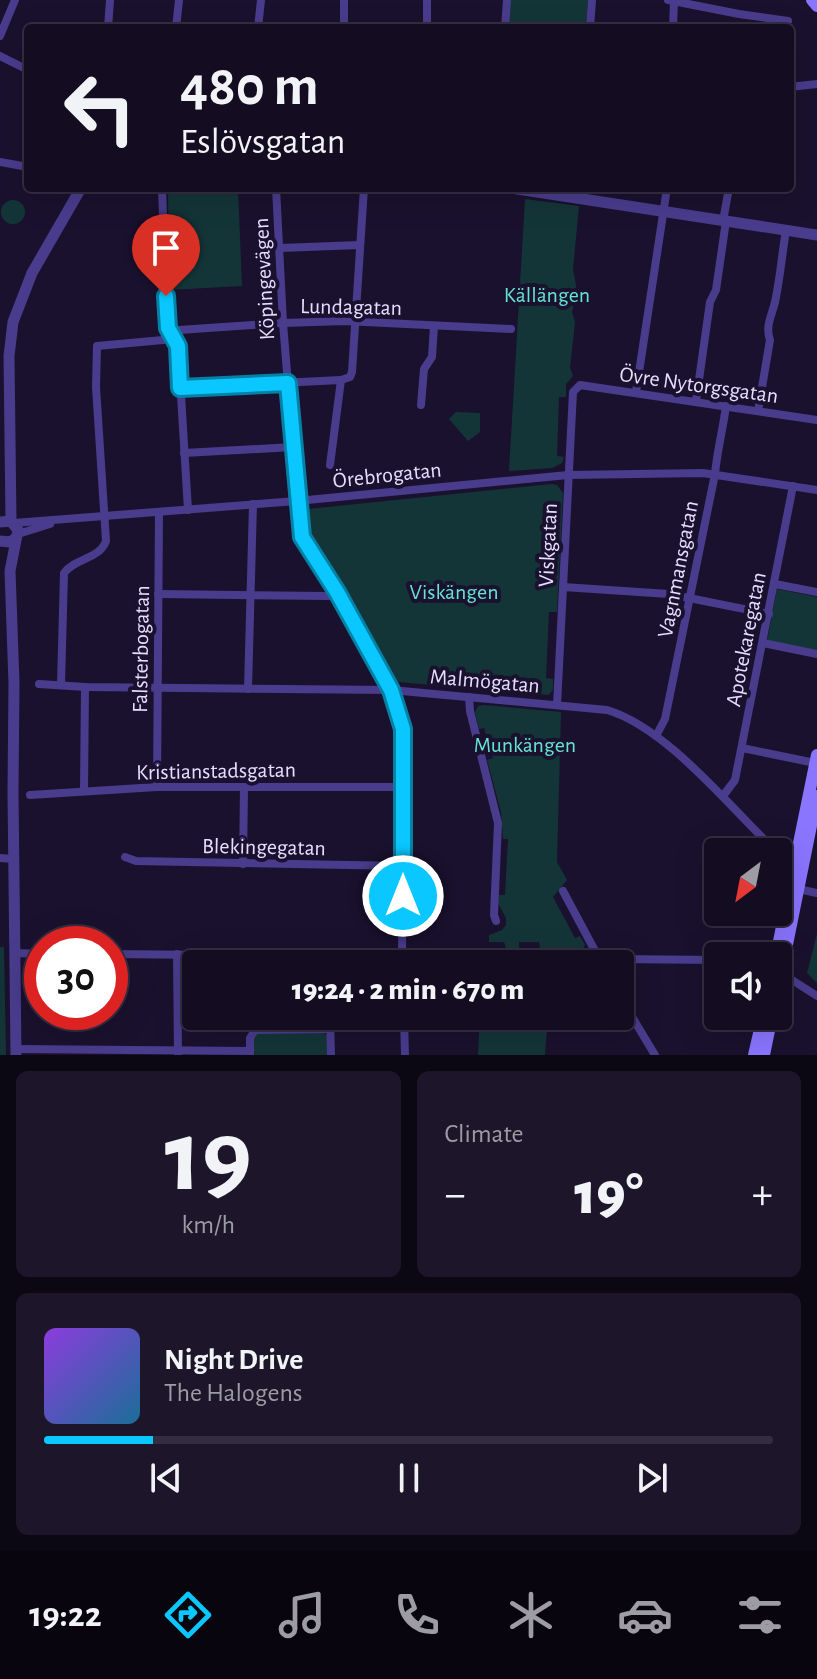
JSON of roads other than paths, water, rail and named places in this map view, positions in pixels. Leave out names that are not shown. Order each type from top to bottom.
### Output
[{"type":"main road","points":[[812,0],[817,6]]},
{"type":"main road","points":[[783,942],[816,759]]},
{"type":"main road","points":[[799,865],[817,796]]},
{"type":"main road","points":[[754,1055],[760,1030]]},
{"type":"main road","points":[[764,1055],[769,1030]]},
{"type":"street","points":[[0,36],[15,0]]},
{"type":"street","points":[[108,24],[110,0]]},
{"type":"street","points":[[176,24],[179,0]]},
{"type":"street","points":[[258,24],[261,0]]},
{"type":"street","points":[[344,0],[344,24]]},
{"type":"street","points":[[427,0],[427,24]]},
{"type":"street","points":[[505,24],[507,0]]},
{"type":"street","points":[[590,24],[592,0]]},
{"type":"street","points":[[673,24],[672,0],[788,21]]},
{"type":"street","points":[[739,14],[739,24]]},
{"type":"street","points":[[0,56],[24,68]]},
{"type":"street","points":[[794,87],[817,84]]},
{"type":"street","points":[[0,162],[24,166]]},
{"type":"street","points":[[79,192],[32,273],[15,311],[5,390],[11,504],[7,533],[11,562],[15,748],[16,1052],[250,1053],[250,1035],[257,1030]]},
{"type":"street","points":[[162,192],[167,321],[178,346],[188,510]]},
{"type":"street","name":"Köpingevägen","points":[[276,192],[283,323],[302,537],[337,592],[391,690],[403,729],[402,950]]},
{"type":"street","points":[[180,388],[341,380],[350,377],[364,192]]},
{"type":"street","points":[[636,392],[666,192]]},
{"type":"street","points":[[696,401],[710,302],[716,290],[729,192]]},
{"type":"street","points":[[582,193],[663,211],[817,235]]},
{"type":"street","points":[[758,411],[770,340],[767,333],[775,304],[786,230]]},
{"type":"street","points":[[280,248],[360,245]]},
{"type":"street","name":"Lundagatan","points":[[106,515],[96,387],[96,352],[99,345],[163,340],[179,330],[283,323],[511,329]]},
{"type":"street","points":[[421,405],[424,369],[432,357],[434,326]]},
{"type":"street","points":[[330,465],[341,380]]},
{"type":"street","name":"Övre Nytorgsgatan","points":[[575,388],[580,385],[817,417]]},
{"type":"street","name":"Viskgatan","points":[[557,705],[575,388]]},
{"type":"street","name":"Vagnmansgatan","points":[[656,736],[665,719],[726,406]]},
{"type":"street","points":[[184,453],[293,447]]},
{"type":"street","name":"Örebrogatan","points":[[7,533],[66,519],[568,475],[715,474],[817,490]]},
{"type":"street","name":"Apotekaregatan","points":[[723,796],[735,780],[793,486]]},
{"type":"street","points":[[248,689],[253,504]]},
{"type":"street","name":"Falsterbogatan","points":[[157,787],[159,512]]},
{"type":"street","points":[[61,684],[63,575],[68,567],[104,548],[106,515]]},
{"type":"street","points":[[775,584],[817,592]]},
{"type":"street","points":[[563,587],[669,594],[769,614]]},
{"type":"street","points":[[158,594],[251,597],[328,596],[337,592]]},
{"type":"street","points":[[763,643],[817,654]]},
{"type":"street","name":"Malmögatan","points":[[39,684],[391,690],[596,708],[620,714],[656,736],[764,838]]},
{"type":"street","points":[[84,790],[85,687]]},
{"type":"street","points":[[469,697],[498,823],[496,921]]},
{"type":"street","points":[[742,748],[816,759]]},
{"type":"street","name":"Kristianstadsgatan","points":[[30,795],[157,787],[403,787]]},
{"type":"street","points":[[243,864],[244,787]]},
{"type":"street","name":"Blekingegatan","points":[[125,857],[136,861],[404,866]]},
{"type":"street","points":[[0,858],[14,859]]},
{"type":"street","name":"Malmögatan","points":[[792,861],[799,865]]},
{"type":"street","points":[[795,888],[817,893]]},
{"type":"street","points":[[563,891],[594,950]]},
{"type":"street","points":[[15,953],[24,953]]},
{"type":"street","points":[[128,954],[182,954]]},
{"type":"street","points":[[177,954],[178,1053]]},
{"type":"street","points":[[634,961],[704,960]]},
{"type":"street","points":[[792,984],[809,988],[817,996]]},
{"type":"street","points":[[634,1020],[655,1055]]},
{"type":"street","points":[[331,1030],[331,1055]]},
{"type":"street","points":[[404,1030],[405,1055]]},
{"type":"park label","name":"Källängen","points":[[547,294]]},
{"type":"park label","name":"Viskängen","points":[[454,591]]},
{"type":"park label","name":"Munkängen","points":[[525,744]]}]
